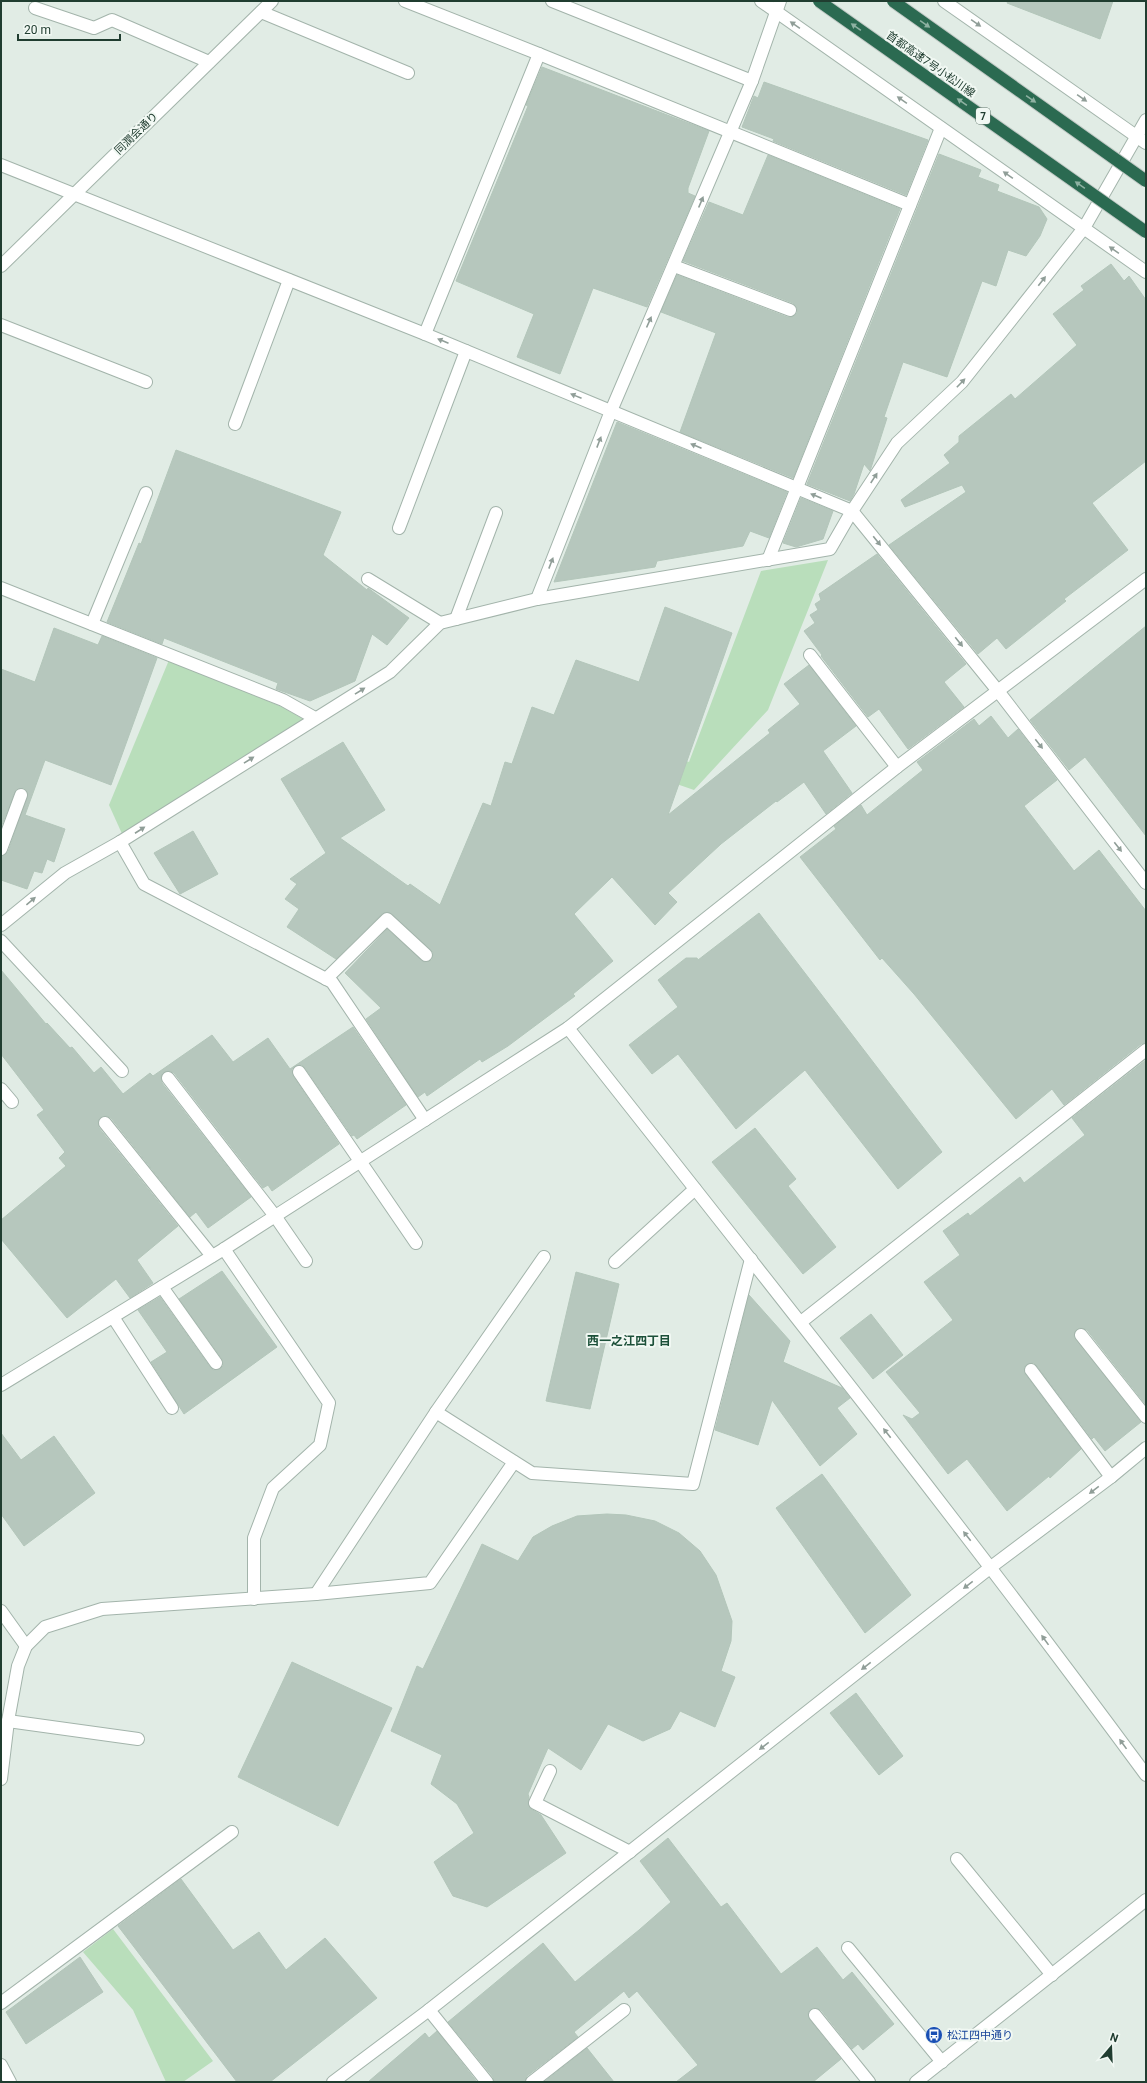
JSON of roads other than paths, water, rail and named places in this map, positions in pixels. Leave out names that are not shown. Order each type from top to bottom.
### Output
[{"type":"highway","name":"首都高速7号小松川線","points":[[818,1],[1146,232]]},
{"type":"highway","points":[[893,1],[1146,181]]},
{"type":"street","name":"同潤会通り","points":[[1,266],[272,1]]},
{"type":"street","points":[[405,1],[910,205]]},
{"type":"street","points":[[552,1],[752,81]]},
{"type":"street","points":[[761,1],[779,6],[941,128],[1146,272]]},
{"type":"street","points":[[944,1],[1141,140]]},
{"type":"street","points":[[537,599],[611,410],[752,81],[779,6]]},
{"type":"street","points":[[35,8],[94,28],[112,20],[210,62]]},
{"type":"street","points":[[261,12],[408,73]]},
{"type":"street","points":[[425,334],[539,54]]},
{"type":"street","points":[[3,921],[65,873],[120,842],[390,672],[440,623],[537,599],[830,549],[852,511],[897,443],[962,382],[1084,228],[1141,140],[1146,120]]},
{"type":"street","points":[[768,560],[941,128]]},
{"type":"street","points":[[1,165],[425,334],[852,511],[998,691],[1146,884]]},
{"type":"street","points":[[674,266],[790,310]]},
{"type":"street","points":[[235,424],[289,280]]},
{"type":"street","points":[[1,325],[146,382]]},
{"type":"street","points":[[399,528],[466,351]]},
{"type":"street","points":[[92,624],[146,493]]},
{"type":"street","points":[[456,620],[496,513]]},
{"type":"street","points":[[368,579],[440,623]]},
{"type":"street","points":[[1,1385],[224,1249],[568,1028],[897,767],[1146,579]]},
{"type":"street","points":[[1,588],[283,700],[315,718]]},
{"type":"street","points":[[810,655],[897,767]]},
{"type":"street","points":[[1,850],[21,795]]},
{"type":"street","points":[[120,842],[144,884],[332,982],[425,1120]]},
{"type":"street","points":[[326,979],[387,919],[426,955]]},
{"type":"street","points":[[1,941],[122,1071]]},
{"type":"street","points":[[568,1028],[801,1322],[991,1567],[1146,1775]]},
{"type":"street","points":[[801,1322],[1146,1050]]},
{"type":"street","points":[[300,1072],[416,1243]]},
{"type":"street","points":[[168,1078],[275,1216],[306,1261]]},
{"type":"street","points":[[1,1089],[12,1102]]},
{"type":"street","points":[[105,1123],[212,1256]]},
{"type":"street","points":[[615,1262],[695,1189]]},
{"type":"street","points":[[224,1249],[329,1403],[320,1445],[273,1488],[254,1538],[254,1598]]},
{"type":"street","points":[[316,1594],[436,1412],[544,1257]]},
{"type":"street","points":[[436,1412],[532,1473],[693,1484],[751,1259]]},
{"type":"street","points":[[162,1286],[216,1364]]},
{"type":"street","points":[[113,1317],[172,1408]]},
{"type":"street","points":[[1081,1335],[1146,1417]]},
{"type":"street","points":[[1031,1370],[1111,1477]]},
{"type":"street","points":[[333,2082],[429,2010],[991,1567],[1111,1477],[1146,1448]]},
{"type":"street","points":[[1,1779],[8,1721],[18,1666],[26,1646],[45,1627],[102,1609],[316,1594],[430,1582],[514,1462]]},
{"type":"street","points":[[1,1611],[26,1646]]},
{"type":"street","points":[[8,1721],[138,1739]]},
{"type":"street","points":[[550,1771],[535,1803],[630,1852]]},
{"type":"street","points":[[1,2003],[232,1832]]},
{"type":"street","points":[[957,1859],[1052,1975]]},
{"type":"street","points":[[916,2082],[1146,1900]]},
{"type":"street","points":[[848,1948],[942,2062]]},
{"type":"street","points":[[429,2010],[487,2082]]},
{"type":"street","points":[[532,2082],[624,2010]]},
{"type":"street","points":[[815,2014],[869,2082]]},
{"type":"street","points":[[1,2065],[10,2082]]},
{"type":"place","name":"松江四中通り","points":[[934,2035]]},
{"type":"district","name":"西一之江四丁目","points":[[629,1341]]}]
